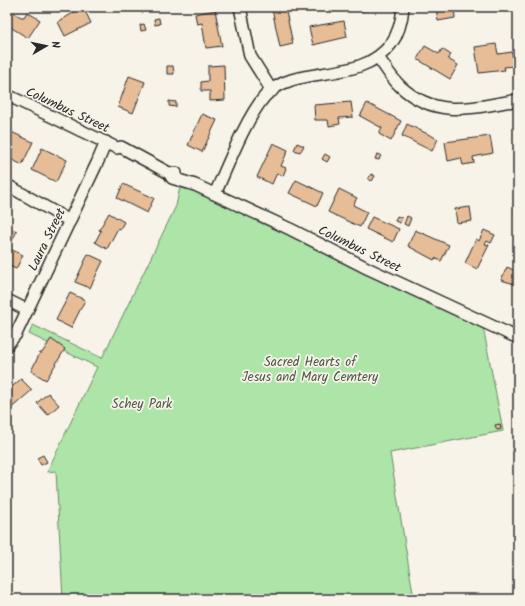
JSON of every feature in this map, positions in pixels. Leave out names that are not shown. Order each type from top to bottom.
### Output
[{"type":"street","points":[[240,7],[250,56],[272,91]]},
{"type":"street","points":[[215,194],[252,116],[265,96],[287,82],[344,71],[367,64],[378,57],[394,40],[401,25],[403,7]]},
{"type":"street","points":[[378,57],[400,86],[417,98],[432,105],[455,109],[518,100]]},
{"type":"street","name":"Columbus Street","points":[[7,95],[117,148],[121,147],[145,159],[169,173],[172,178],[188,184],[191,182],[369,269],[518,338]]},
{"type":"street","name":"Laura Street","points":[[7,345],[16,334],[106,142]]},
{"type":"street","points":[[7,185],[70,220]]},
{"type":"street","points":[[7,300],[27,310]]},
{"type":"green space","name":"Sacred Hearts of Jesus and Mary Cemtery","points":[[181,182],[482,321],[503,431],[390,453],[414,599],[63,599],[56,471],[47,472],[97,367],[29,334],[33,325],[102,358],[176,206]]},
{"type":"building","points":[[83,7],[91,23],[65,36],[58,22]]},
{"type":"building","points":[[145,7],[147,10],[142,13],[139,8]]},
{"type":"building","points":[[285,7],[293,44],[280,47],[272,9]]},
{"type":"building","points":[[360,7],[376,7],[376,9],[361,11]]},
{"type":"building","points":[[436,7],[454,7],[455,18],[438,21]]},
{"type":"building","points":[[215,10],[222,46],[206,48],[202,23],[197,24],[195,14]]},
{"type":"building","points":[[11,11],[21,17],[24,17],[27,12],[40,20],[28,38],[7,25],[7,18]]},
{"type":"building","points":[[159,18],[160,24],[155,25],[154,19]]},
{"type":"building","points":[[344,21],[347,37],[313,45],[309,27]]},
{"type":"building","points":[[144,24],[146,30],[141,31],[140,25]]},
{"type":"building","points":[[496,44],[498,54],[512,52],[514,66],[504,67],[505,70],[479,73],[475,47]]},
{"type":"building","points":[[425,46],[439,54],[442,49],[451,55],[448,59],[458,65],[450,79],[417,59]]},
{"type":"building","points":[[224,65],[225,100],[210,101],[210,91],[201,91],[201,82],[208,81],[208,66]]},
{"type":"building","points":[[167,66],[173,66],[174,74],[167,74]]},
{"type":"building","points":[[129,76],[145,82],[133,113],[118,107]]},
{"type":"building","points":[[169,101],[176,102],[176,107],[169,106]]},
{"type":"building","points":[[351,102],[353,117],[339,118],[340,124],[329,126],[328,120],[315,120],[314,105]]},
{"type":"building","points":[[367,103],[401,121],[391,141],[379,134],[382,128],[360,116]]},
{"type":"building","points":[[202,114],[217,120],[202,152],[188,145]]},
{"type":"building","points":[[407,124],[438,139],[432,151],[402,136]]},
{"type":"building","points":[[9,131],[33,142],[22,165],[7,157],[7,134]]},
{"type":"building","points":[[490,136],[493,153],[473,157],[474,163],[463,165],[461,158],[448,161],[445,142]]},
{"type":"building","points":[[273,143],[288,150],[281,166],[286,168],[283,176],[277,173],[272,184],[257,177]]},
{"type":"building","points":[[297,143],[304,146],[300,152],[294,150]]},
{"type":"building","points":[[42,148],[67,160],[56,182],[32,170]]},
{"type":"building","points":[[325,154],[330,157],[327,162],[322,159]]},
{"type":"building","points":[[377,154],[381,155],[379,160],[375,159]]},
{"type":"building","points":[[371,174],[375,176],[372,181],[368,179]]},
{"type":"building","points":[[296,180],[323,193],[317,206],[289,193]]},
{"type":"building","points":[[123,184],[154,198],[147,213],[117,198]]},
{"type":"building","points":[[339,189],[357,198],[353,205],[367,212],[360,227],[328,212]]},
{"type":"building","points":[[470,207],[472,221],[457,223],[455,209]]},
{"type":"building","points":[[518,207],[518,216],[516,216],[515,208]]},
{"type":"building","points":[[109,213],[124,222],[120,229],[118,228],[107,249],[95,242],[101,231],[99,230]]},
{"type":"building","points":[[397,216],[402,218],[400,223],[395,221]]},
{"type":"building","points":[[407,216],[411,218],[408,226],[404,224]]},
{"type":"building","points":[[372,217],[399,229],[393,242],[366,229]]},
{"type":"building","points":[[7,227],[17,231],[8,248],[23,255],[16,269],[7,265]]},
{"type":"building","points":[[415,230],[449,245],[441,261],[435,258],[434,260],[408,246]]},
{"type":"building","points":[[484,230],[495,235],[491,243],[487,241],[485,244],[489,245],[477,269],[465,263],[476,239],[479,241]]},
{"type":"building","points":[[88,254],[103,261],[90,288],[75,282]]},
{"type":"building","points":[[507,267],[518,272],[518,285],[501,280]]},
{"type":"building","points":[[70,293],[85,300],[71,328],[56,320]]},
{"type":"building","points":[[51,339],[65,349],[46,380],[31,371],[40,353],[42,353]]},
{"type":"building","points":[[21,379],[32,390],[8,411],[7,391]]},
{"type":"building","points":[[48,393],[59,405],[48,415],[37,403]]},
{"type":"building","points":[[500,424],[501,429],[497,430],[495,425]]},
{"type":"building","points":[[43,455],[47,462],[41,465],[37,458]]},
{"type":"park label","name":"Schey Park","points":[[142,403]]}]
